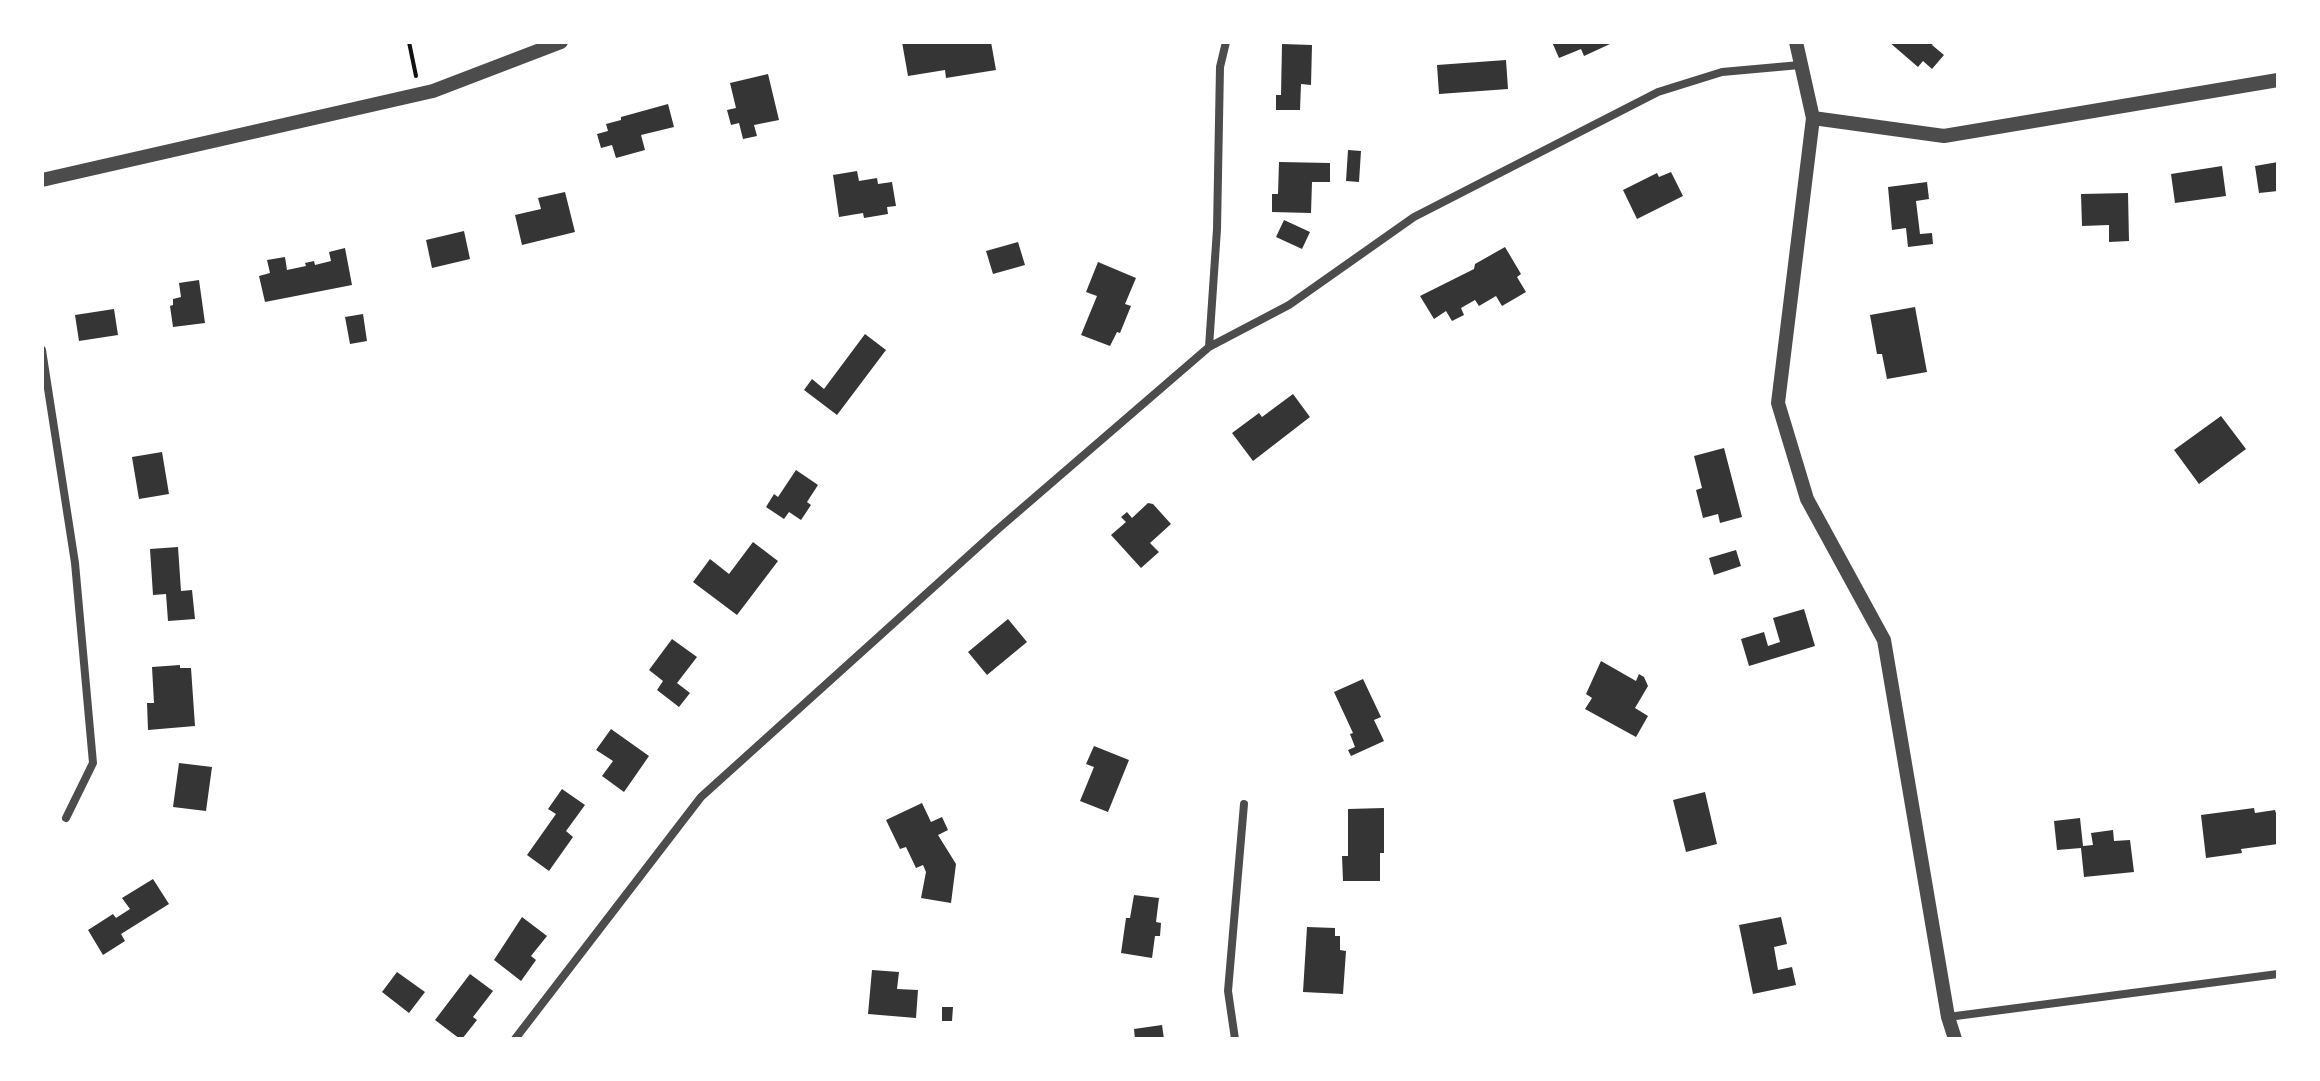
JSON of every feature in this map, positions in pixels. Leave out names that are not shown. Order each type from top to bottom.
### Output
[{"type":"street","points":[[42,180],[419,95],[561,42]]},
{"type":"street","points":[[1209,347],[1217,229],[1220,67],[1226,42]]},
{"type":"street","points":[[1796,42],[1813,118],[1778,403],[1807,499],[1884,640],[1948,1017],[1955,1039]]},
{"type":"street","points":[[515,1039],[701,797],[998,529],[1209,347],[1289,305],[1414,217],[1658,92],[1722,72],[1800,65]]},
{"type":"street","points":[[1813,118],[1944,136],[2278,80]]},
{"type":"street","points":[[42,350],[75,563],[93,763],[66,818]]},
{"type":"street","points":[[1235,1039],[1228,991],[1244,804]]},
{"type":"street","points":[[1948,1017],[2278,974]]},
{"type":"path","points":[[409,42],[419,95]]},
{"type":"building","points":[[902,42],[991,42],[996,70],[946,78],[945,70],[908,76]]},
{"type":"building","points":[[1552,42],[1610,44],[1584,56],[1581,49],[1559,58]]},
{"type":"building","points":[[1889,42],[1934,42],[1932,45],[1944,55],[1932,69],[1923,61],[1918,67]]},
{"type":"building","points":[[1282,44],[1312,45],[1311,85],[1301,84],[1300,110],[1276,110],[1276,95],[1281,95]]},
{"type":"building","points":[[1506,60],[1508,89],[1439,94],[1437,65]]},
{"type":"building","points":[[768,74],[779,120],[754,125],[757,136],[743,139],[739,123],[731,125],[727,110],[736,108],[730,83]]},
{"type":"building","points":[[668,104],[674,127],[641,135],[645,150],[616,158],[612,145],[601,148],[597,134],[608,131],[606,124]]},
{"type":"building","points":[[1348,150],[1361,151],[1359,182],[1346,181]]},
{"type":"building","points":[[1279,162],[1330,163],[1330,182],[1312,182],[1311,213],[1272,212],[1272,194],[1278,194]]},
{"type":"building","points":[[2278,162],[2278,191],[2259,193],[2255,166]]},
{"type":"building","points":[[2222,166],[2226,196],[2175,203],[2171,174]]},
{"type":"building","points":[[857,171],[859,181],[877,178],[878,184],[892,182],[896,206],[887,207],[888,214],[864,218],[863,213],[839,217],[833,175]]},
{"type":"building","points":[[1671,172],[1683,196],[1637,219],[1623,190],[1657,173],[1659,177]]},
{"type":"building","points":[[1927,182],[1929,199],[1916,201],[1920,234],[1932,233],[1933,244],[1908,247],[1906,228],[1892,230],[1888,187]]},
{"type":"building","points":[[565,192],[575,232],[522,245],[515,215],[541,209],[538,198]]},
{"type":"building","points":[[2128,193],[2129,241],[2109,242],[2109,225],[2082,226],[2081,194]]},
{"type":"building","points":[[1284,220],[1310,232],[1302,249],[1276,237]]},
{"type":"building","points":[[464,231],[470,259],[432,268],[426,240]]},
{"type":"building","points":[[1018,242],[1025,265],[993,274],[986,251]]},
{"type":"building","points":[[1505,247],[1521,274],[1517,277],[1526,292],[1502,306],[1496,296],[1479,306],[1475,300],[1461,308],[1464,315],[1452,321],[1446,311],[1434,319],[1420,296],[1474,269],[1475,264]]},
{"type":"building","points":[[345,248],[352,285],[265,302],[259,276],[270,273],[267,260],[285,257],[287,270],[314,261],[315,265],[331,261],[329,252]]},
{"type":"building","points":[[1098,262],[1136,278],[1125,304],[1131,306],[1120,333],[1117,332],[1110,346],[1081,335],[1097,296],[1086,292]]},
{"type":"building","points":[[199,280],[205,323],[173,327],[170,306],[173,299],[181,297],[179,283]]},
{"type":"building","points":[[1915,307],[1927,372],[1887,379],[1882,354],[1877,354],[1870,315]]},
{"type":"building","points":[[114,309],[118,335],[79,341],[75,315]]},
{"type":"building","points":[[363,314],[367,341],[350,344],[345,317]]},
{"type":"building","points":[[865,334],[886,350],[837,415],[804,390],[812,379],[824,389]]},
{"type":"building","points":[[1293,394],[1310,417],[1253,461],[1232,433],[1259,413],[1262,417]]},
{"type":"building","points":[[2221,416],[2246,449],[2199,484],[2174,450]]},
{"type":"building","points":[[1724,448],[1742,517],[1720,523],[1718,514],[1703,518],[1696,490],[1702,488],[1694,456]]},
{"type":"building","points":[[162,452],[169,494],[139,499],[132,457]]},
{"type":"building","points":[[796,470],[818,485],[807,502],[811,505],[801,520],[789,512],[784,519],[766,507],[774,494],[778,497]]},
{"type":"building","points":[[1148,503],[1153,504],[1171,524],[1150,543],[1159,552],[1141,568],[1111,535],[1126,522],[1121,517],[1127,512],[1132,518]]},
{"type":"building","points":[[753,542],[778,561],[737,615],[693,582],[710,559],[729,574]]},
{"type":"building","points":[[178,547],[181,591],[192,590],[195,619],[168,621],[166,594],[153,595],[150,549]]},
{"type":"building","points":[[1736,550],[1741,566],[1714,575],[1709,558]]},
{"type":"building","points":[[1804,609],[1815,646],[1749,666],[1741,639],[1764,632],[1768,646],[1780,642],[1773,618]]},
{"type":"building","points":[[1008,619],[1027,642],[987,675],[968,652]]},
{"type":"building","points":[[672,639],[697,657],[677,683],[690,693],[679,707],[657,690],[663,681],[649,670]]},
{"type":"building","points":[[1601,661],[1636,681],[1639,674],[1644,677],[1648,686],[1635,708],[1648,716],[1636,737],[1585,709],[1592,698],[1586,694]]},
{"type":"building","points":[[180,665],[180,668],[191,668],[195,726],[148,730],[147,703],[154,703],[152,667]]},
{"type":"building","points":[[1363,679],[1381,717],[1374,720],[1384,741],[1351,756],[1348,750],[1355,747],[1350,734],[1353,733],[1334,692]]},
{"type":"building","points":[[611,729],[649,756],[624,792],[602,776],[613,761],[596,750]]},
{"type":"building","points":[[1094,746],[1129,760],[1108,812],[1080,801],[1094,767],[1086,764]]},
{"type":"building","points":[[179,763],[212,767],[206,811],[173,807]]},
{"type":"building","points":[[562,789],[585,805],[566,831],[573,837],[549,871],[527,855],[556,814],[548,809]]},
{"type":"building","points":[[1705,792],[1717,844],[1686,852],[1673,800]]},
{"type":"building","points":[[922,803],[931,822],[942,817],[948,830],[938,835],[956,864],[951,903],[921,898],[926,872],[923,865],[916,868],[906,847],[900,849],[886,820]]},
{"type":"building","points":[[1384,808],[1384,853],[1380,853],[1380,881],[1343,881],[1342,856],[1348,856],[1348,809]]},
{"type":"building","points":[[2254,808],[2255,813],[2275,810],[2278,844],[2206,858],[2201,815]]},
{"type":"building","points":[[2080,818],[2083,846],[2093,845],[2091,833],[2113,830],[2114,841],[2130,840],[2134,872],[2084,877],[2081,848],[2057,850],[2054,821]]},
{"type":"building","points":[[153,879],[169,904],[121,934],[125,941],[103,955],[88,930],[113,914],[116,918],[130,909],[122,898]]},
{"type":"building","points":[[1134,895],[1159,898],[1156,922],[1161,923],[1160,936],[1155,936],[1152,958],[1121,953],[1126,918],[1130,918]]},
{"type":"building","points":[[522,917],[547,936],[531,956],[536,960],[521,981],[494,960]]},
{"type":"building","points":[[1781,917],[1787,944],[1774,947],[1778,970],[1792,967],[1796,985],[1753,994],[1739,925]]},
{"type":"building","points":[[1307,927],[1335,928],[1335,936],[1340,936],[1340,950],[1346,951],[1343,994],[1303,992]]},
{"type":"building","points":[[872,970],[899,972],[897,989],[918,990],[916,1018],[868,1014]]},
{"type":"building","points":[[397,972],[425,992],[409,1013],[382,992]]},
{"type":"building","points":[[470,974],[493,991],[473,1017],[477,1020],[460,1039],[435,1020]]},
{"type":"building","points":[[942,1007],[953,1007],[952,1021],[942,1021]]},
{"type":"building","points":[[1162,1025],[1164,1039],[1135,1039],[1134,1029]]}]
